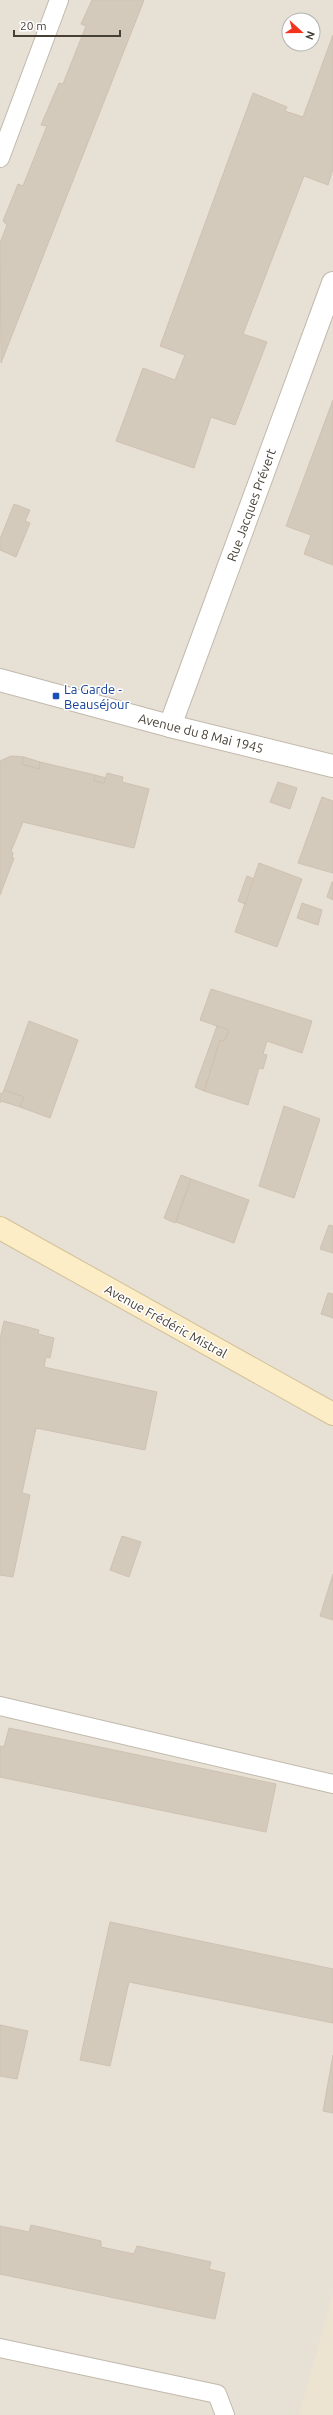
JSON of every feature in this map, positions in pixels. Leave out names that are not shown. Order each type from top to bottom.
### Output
[{"type":"street","name":"Rue Jacques Prévert","points":[[170,726],[333,283]]},
{"type":"street","name":"Avenue du 8 Mai 1945","points":[[0,680],[170,726],[333,766]]},
{"type":"street","name":"Avenue Frédéric Mistral","points":[[0,1228],[333,1414]]},
{"type":"lane","points":[[0,158],[59,0]]},
{"type":"lane","points":[[0,1706],[333,1784]]},
{"type":"lane","points":[[0,2348],[217,2394],[225,2415]]},
{"type":"shaded area","points":[[0,0],[333,0],[333,2415],[0,2415]]},
{"type":"shaded area","points":[[333,2294],[333,2415],[299,2415]]},
{"type":"building","points":[[92,0],[144,0],[1,363],[0,243],[7,225],[3,221],[18,184],[23,186],[47,126],[41,125],[59,83],[63,84],[86,26],[81,24]]},
{"type":"building","points":[[333,35],[333,169],[328,185],[304,176],[243,334],[267,342],[235,425],[211,417],[194,468],[116,441],[143,368],[175,380],[185,355],[160,346],[253,93],[287,107],[285,111],[303,117]]},
{"type":"building","points":[[333,400],[333,565],[304,554],[311,535],[286,526]]},
{"type":"building","points":[[14,504],[30,510],[25,521],[30,523],[16,557],[0,550],[0,539]]},
{"type":"building","points":[[11,756],[24,757],[22,764],[39,769],[40,762],[95,775],[94,781],[104,783],[107,773],[123,777],[122,782],[149,789],[134,848],[23,822],[11,851],[13,853],[12,858],[14,858],[0,895],[0,761]]},
{"type":"building","points":[[24,757],[40,762],[39,769],[22,764]]},
{"type":"building","points":[[95,775],[106,778],[104,783],[94,781]]},
{"type":"building","points":[[278,782],[297,788],[290,809],[270,802]]},
{"type":"building","points":[[322,797],[333,801],[333,873],[298,863]]},
{"type":"building","points":[[259,863],[302,879],[277,947],[235,932]]},
{"type":"building","points":[[247,876],[254,879],[245,904],[238,901]]},
{"type":"building","points":[[333,882],[333,900],[327,897]]},
{"type":"building","points":[[302,903],[322,910],[318,925],[297,918]]},
{"type":"building","points":[[211,989],[312,1021],[302,1053],[267,1041],[263,1054],[267,1055],[263,1069],[259,1068],[248,1105],[204,1091],[220,1040],[224,1041],[229,1030],[200,1020]]},
{"type":"building","points":[[29,1021],[78,1040],[50,1118],[20,1107],[24,1097],[4,1090]]},
{"type":"building","points":[[217,1026],[229,1030],[224,1041],[220,1040],[204,1091],[195,1087]]},
{"type":"building","points":[[4,1090],[24,1097],[20,1107],[1,1101],[0,1103],[0,1093],[2,1094]]},
{"type":"building","points":[[284,1106],[320,1119],[294,1198],[259,1186]]},
{"type":"building","points":[[181,1175],[191,1179],[175,1223],[164,1218]]},
{"type":"building","points":[[191,1179],[249,1200],[234,1243],[176,1222]]},
{"type":"building","points":[[329,1225],[333,1226],[333,1253],[320,1249]]},
{"type":"building","points":[[328,1293],[333,1294],[333,1318],[321,1314]]},
{"type":"building","points":[[4,1321],[39,1330],[38,1334],[54,1338],[50,1358],[46,1357],[44,1367],[157,1392],[145,1450],[36,1428],[22,1493],[30,1495],[13,1577],[0,1575],[0,1339]]},
{"type":"building","points":[[122,1536],[141,1542],[129,1577],[110,1570]]},
{"type":"building","points":[[333,1574],[333,1620],[320,1616]]},
{"type":"building","points":[[9,1728],[276,1784],[266,1832],[0,1777],[0,1746],[4,1747]]},
{"type":"building","points":[[110,1922],[333,1969],[333,2023],[129,1982],[110,2066],[80,2060]]},
{"type":"building","points":[[0,2025],[28,2031],[17,2079],[0,2076]]},
{"type":"building","points":[[333,2055],[333,2113],[323,2111]]},
{"type":"building","points":[[31,2225],[101,2241],[101,2247],[134,2254],[137,2246],[211,2262],[209,2269],[225,2273],[215,2319],[0,2274],[0,2226],[29,2232]]},
{"type":"place","name":"La Garde - Beauséjour","points":[[56,696]]}]
